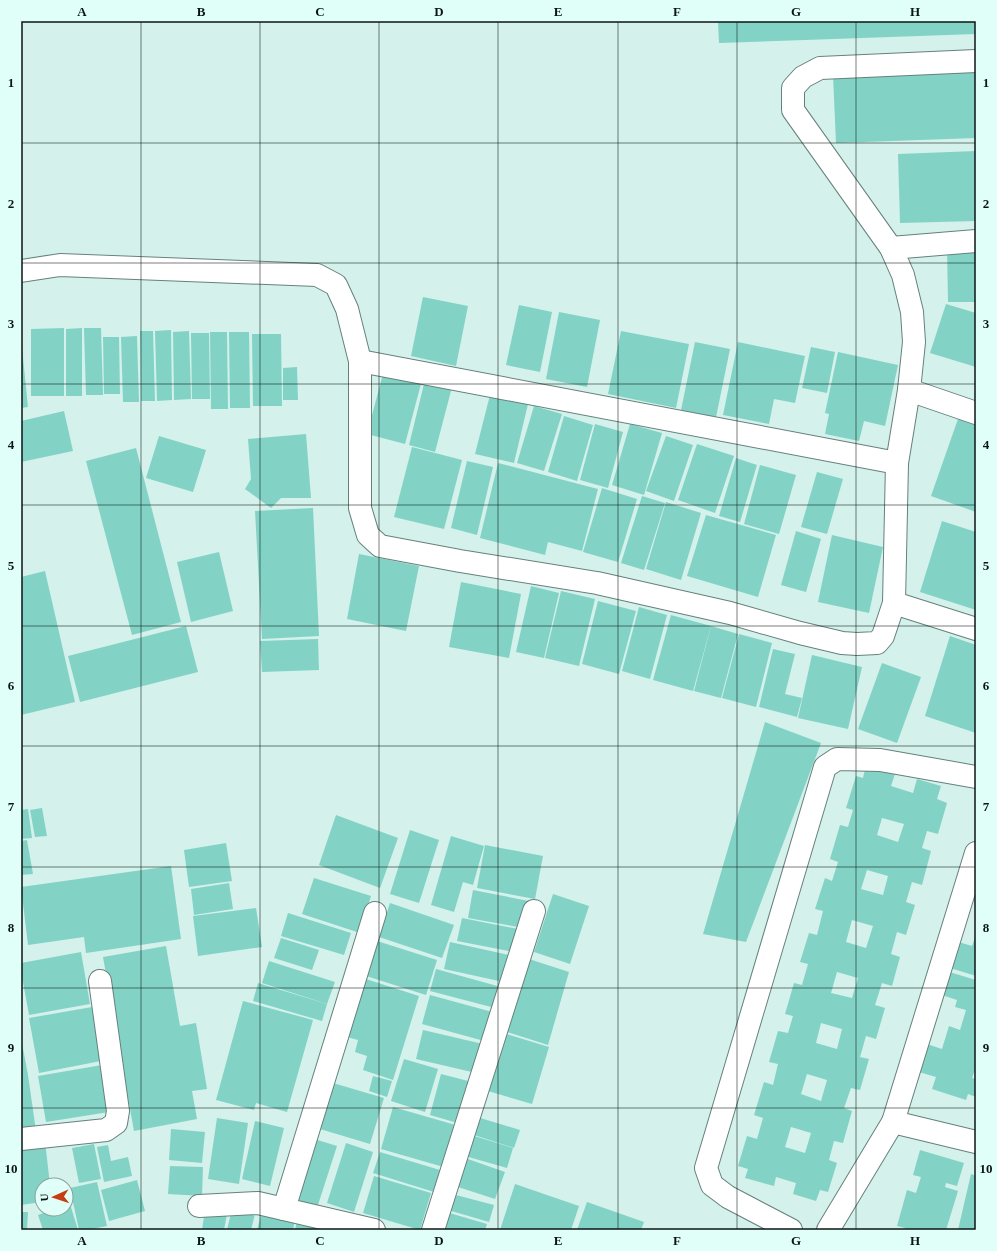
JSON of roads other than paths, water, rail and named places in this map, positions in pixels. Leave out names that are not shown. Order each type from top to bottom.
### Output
[{"type":"street","points":[[21,271],[60,265],[317,275],[336,285],[339,291],[347,308],[360,361],[360,508],[368,535],[380,546],[597,583],[730,613],[800,633],[842,643],[877,643],[883,636],[894,603],[897,463],[909,390],[914,342],[912,312],[903,275],[891,248],[793,110],[793,88],[803,76],[820,68],[976,61]]},
{"type":"street","points":[[891,248],[976,241]]},
{"type":"street","points":[[360,361],[897,463]]},
{"type":"street","points":[[909,390],[976,413]]},
{"type":"street","points":[[894,603],[976,629]]},
{"type":"street","points":[[791,1230],[728,1197],[712,1184],[706,1168],[825,767],[837,759],[880,760],[976,777]]},
{"type":"street","points":[[828,1230],[893,1122],[976,853]]},
{"type":"street","points":[[433,1230],[534,911]]},
{"type":"street","points":[[284,1209],[375,913]]},
{"type":"street","points":[[21,1139],[106,1130],[116,1123],[118,1111],[100,981]]},
{"type":"street","points":[[893,1122],[976,1142]]},
{"type":"street","points":[[199,1206],[258,1203],[374,1230]]}]
